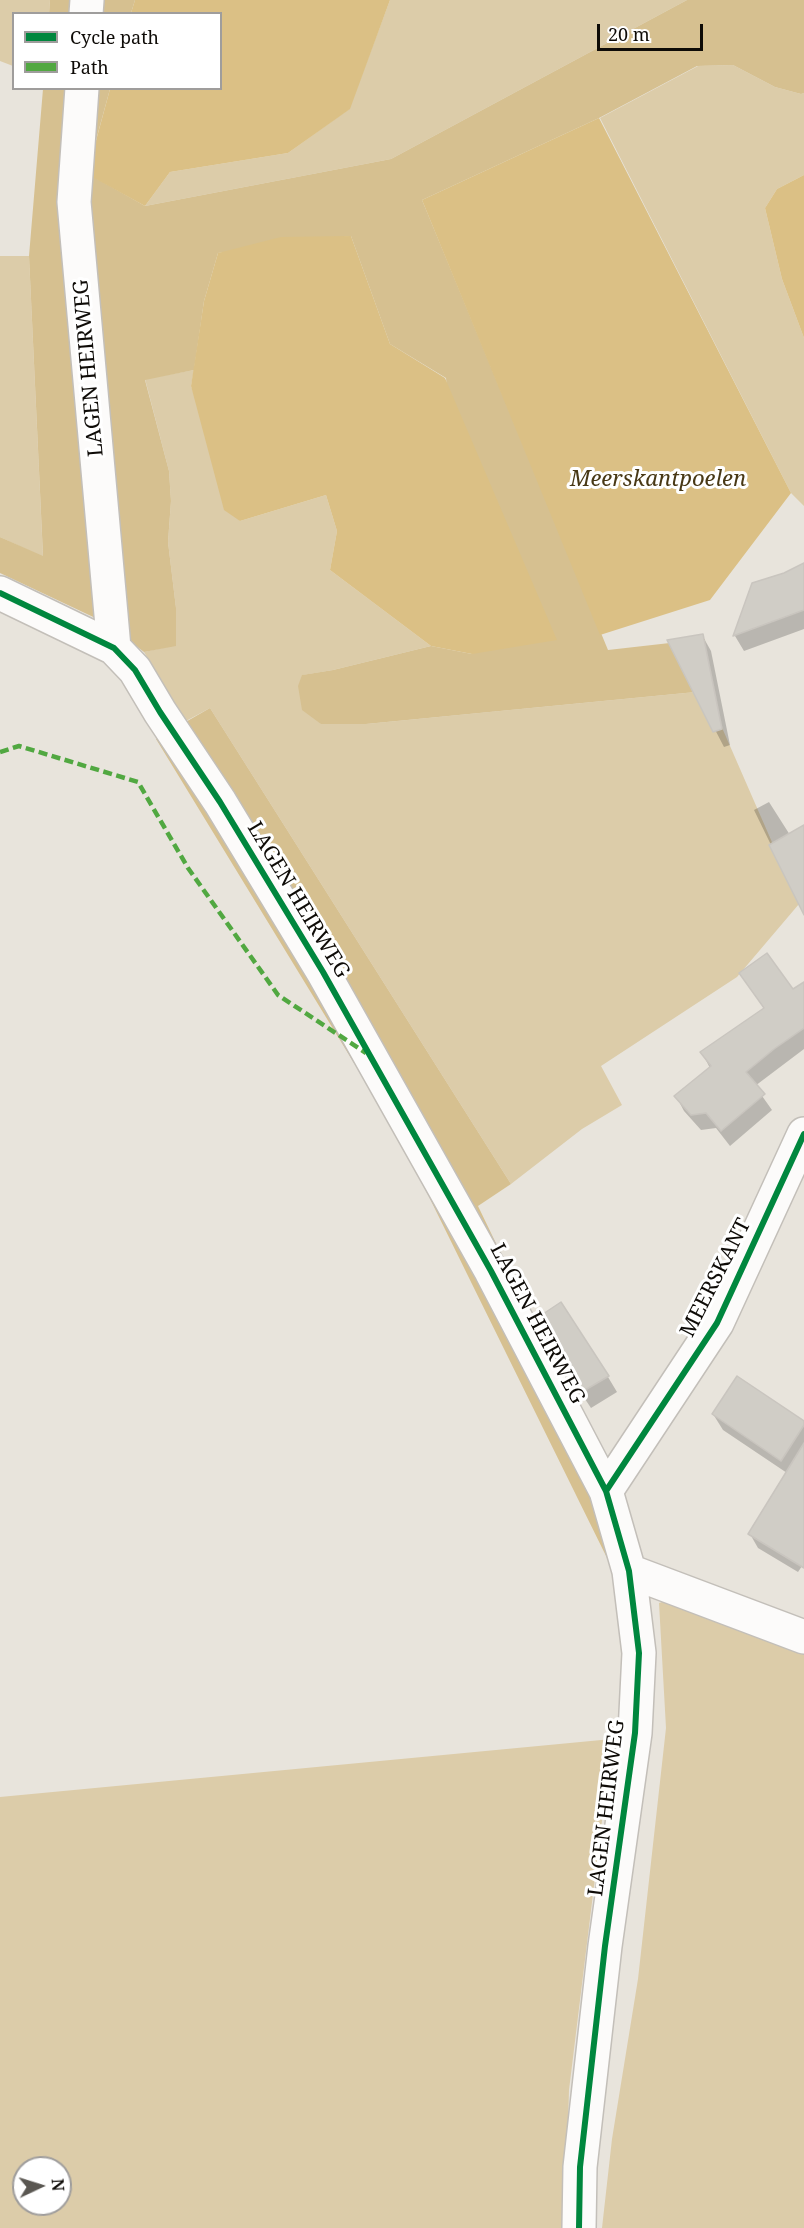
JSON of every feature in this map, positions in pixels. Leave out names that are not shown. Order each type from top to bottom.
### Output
[{"type":"street","name":"LAGEN HEIRWEG","points":[[82,90],[74,202],[114,648]]},
{"type":"street","name":"LAGEN HEIRWEG","points":[[0,593],[114,648],[135,670],[220,802],[323,972],[491,1271],[606,1491],[629,1571],[639,1653],[635,1733],[605,1946],[580,2167],[579,2228]]},
{"type":"street","name":"MEERSKANT","points":[[606,1491],[717,1323],[804,1134]]},
{"type":"street","points":[[629,1571],[804,1637]]},
{"type":"shaded area","points":[[0,0],[50,0],[49,12],[12,12],[12,66],[0,61]]},
{"type":"shaded area","points":[[50,0],[135,0],[131,12],[49,12]]},
{"type":"shaded area","points":[[390,0],[687,0],[391,159],[145,206],[170,172],[288,153],[349,109]]},
{"type":"shaded area","points":[[687,0],[804,0],[804,93],[775,87],[733,65],[697,66],[599,118],[422,200],[608,650],[705,639],[706,691],[366,724],[321,724],[302,710],[298,686],[302,675],[333,670],[431,646],[472,654],[446,378],[390,344],[351,236],[218,253],[204,301],[194,370],[145,380],[169,471],[171,501],[168,542],[176,608],[176,646],[144,652],[106,623],[0,573],[0,537],[43,556],[29,256],[43,90],[110,90],[87,173],[145,206],[391,159]]},
{"type":"shaded area","points":[[733,65],[775,87],[804,93],[804,175],[777,189],[765,208],[782,279],[804,338],[804,506],[791,493],[600,118],[698,66]]},
{"type":"shaded area","points":[[0,256],[29,256],[43,557],[0,537]]},
{"type":"shaded area","points":[[194,370],[191,386],[240,521],[326,495],[337,531],[330,570],[431,646],[303,675],[321,724],[366,724],[706,691],[799,904],[737,977],[601,1066],[622,1105],[582,1129],[511,1184],[210,708],[186,721],[144,652],[176,645],[176,608],[168,542],[171,501],[169,471],[145,379]]},
{"type":"shaded area","points":[[210,708],[511,1184],[478,1206],[597,1453],[609,1524],[610,1564],[401,1140],[156,739]]},
{"type":"shaded area","points":[[674,1598],[804,1649],[804,2228],[602,2228],[612,2139],[638,1979],[666,1728],[659,1603]]},
{"type":"shaded area","points":[[612,1739],[569,2090],[565,2228],[0,2228],[0,1797]]},
{"type":"water","points":[[135,0],[390,0],[350,109],[288,153],[170,172],[145,206],[87,174],[110,90],[222,90],[222,12],[131,12]]},
{"type":"water","name":"Meerskantpoelen","points":[[599,118],[791,493],[710,600],[600,635],[422,200]]},
{"type":"water","points":[[804,175],[804,338],[782,279],[765,208],[777,189]]},
{"type":"water","points":[[351,236],[390,344],[445,378],[557,640],[472,654],[431,646],[330,570],[337,531],[326,495],[240,521],[224,510],[191,386],[204,301],[218,253],[281,237]]},
{"type":"building","points":[[804,563],[804,610],[733,636],[752,583],[784,573]]},
{"type":"building","points":[[703,634],[722,729],[713,732],[667,640]]},
{"type":"building","points":[[804,825],[804,915],[769,845]]},
{"type":"building","points":[[767,953],[793,989],[804,982],[804,1028],[746,1072],[765,1094],[721,1131],[706,1113],[691,1115],[674,1096],[711,1066],[700,1052],[764,1008],[739,973]]},
{"type":"building","points":[[561,1302],[609,1376],[580,1393],[558,1359],[537,1318]]},
{"type":"building","points":[[737,1376],[804,1421],[804,1425],[781,1461],[712,1414]]},
{"type":"building","points":[[804,1443],[804,1568],[748,1534]]},
{"type":"marked path","points":[[0,752],[19,746],[138,782],[188,868],[278,995],[366,1053]]},
{"type":"cycle path","points":[[0,593],[114,648],[135,670],[220,802],[323,972],[491,1271],[606,1491],[629,1571],[639,1653],[635,1733],[605,1946],[580,2167],[579,2228]]},
{"type":"cycle path","points":[[606,1491],[717,1323],[804,1134]]}]
